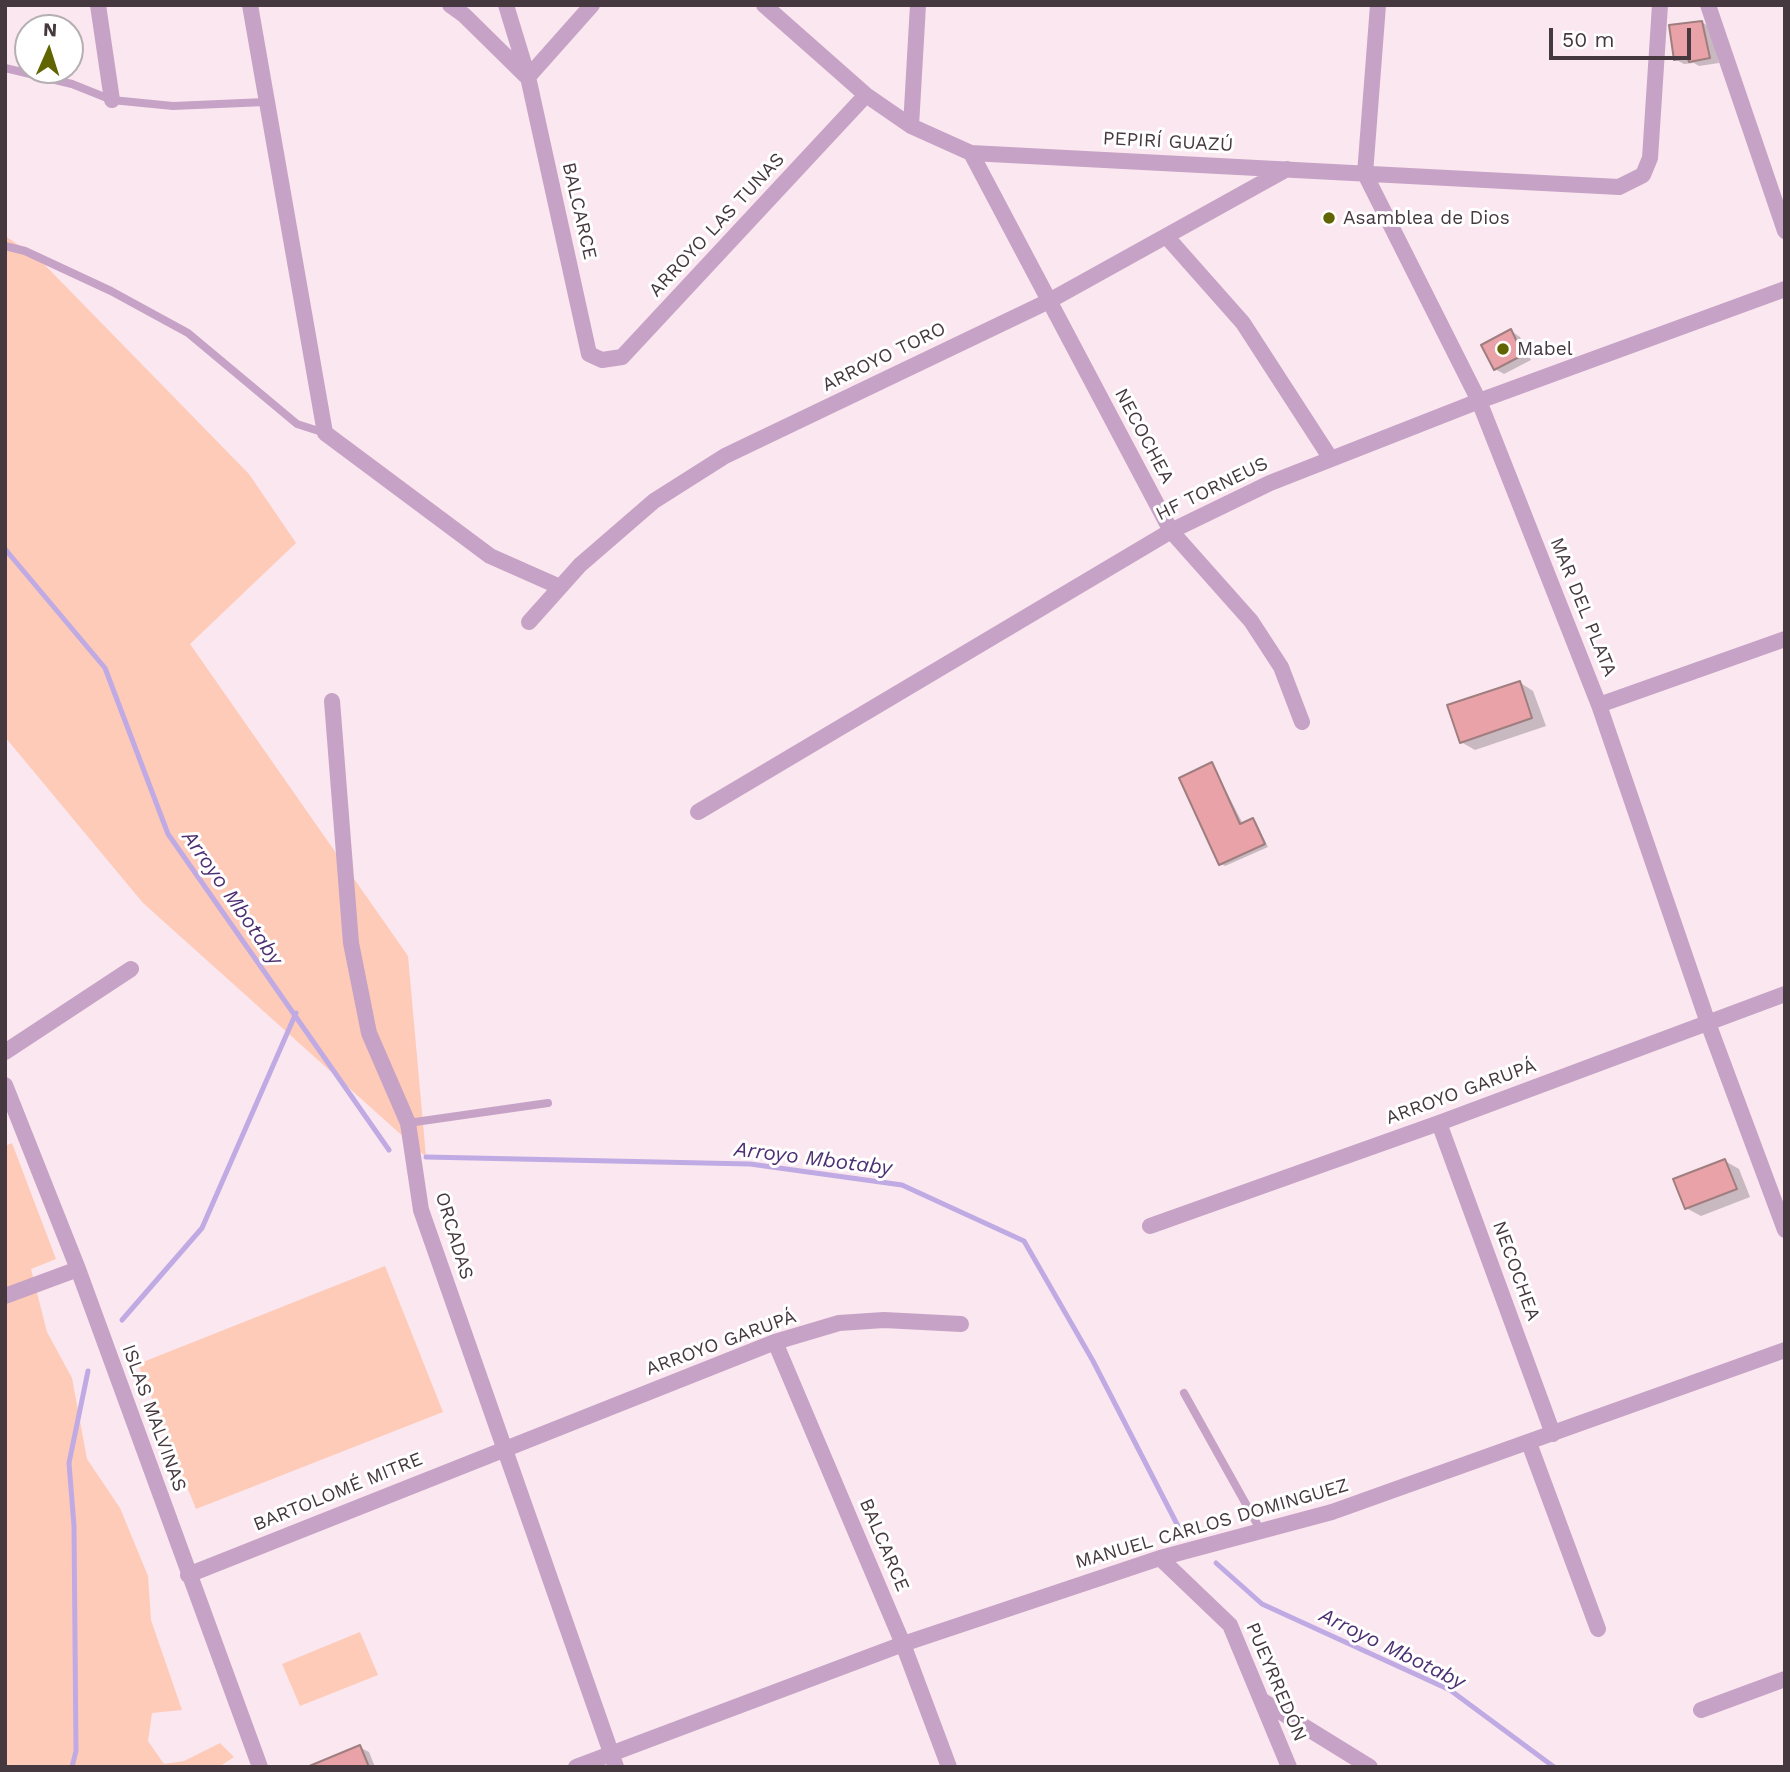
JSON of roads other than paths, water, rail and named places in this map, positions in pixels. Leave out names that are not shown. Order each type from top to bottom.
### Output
[{"type":"street","points":[[98,5],[112,100]]},
{"type":"street","points":[[250,5],[325,433],[489,556],[560,587]]},
{"type":"street","points":[[450,5],[464,15],[527,77],[592,5]]},
{"type":"street","name":"BALCARCE","points":[[506,5],[527,77],[589,354]]},
{"type":"street","name":"PEPIRÍ GUAZÚ","points":[[764,5],[866,95],[911,125],[971,153],[1619,187],[1643,175],[1650,158],[1660,5]]},
{"type":"street","points":[[911,125],[918,5]]},
{"type":"street","points":[[1365,174],[1378,5]]},
{"type":"street","points":[[1708,5],[1785,231]]},
{"type":"street","name":"ARROYO LAS TUNAS","points":[[589,354],[602,360],[622,357],[866,95]]},
{"type":"street","name":"NECOCHEA","points":[[971,153],[1171,531],[1251,621],[1281,667],[1302,722]]},
{"type":"street","name":"ARROYO TORO","points":[[529,622],[580,565],[654,501],[725,456],[1049,301],[1287,169]]},
{"type":"street","name":"MAR DEL PLATA","points":[[1365,174],[1479,401],[1599,705],[1708,1023],[1785,1230]]},
{"type":"street","points":[[1166,236],[1244,323],[1331,459]]},
{"type":"street","name":"HF TORNEUS","points":[[698,812],[1171,531],[1270,483],[1479,401],[1785,289]]},
{"type":"street","points":[[1599,705],[1785,639]]},
{"type":"street","name":"ORCADAS","points":[[332,701],[351,943],[369,1033],[408,1123],[421,1210],[614,1760]]},
{"type":"street","points":[[5,1052],[131,969]]},
{"type":"street","name":"ARROYO GARUPÁ","points":[[1150,1226],[1439,1123],[1785,994]]},
{"type":"street","name":"ISLAS MALVINAS","points":[[5,1085],[78,1269],[260,1767]]},
{"type":"street","name":"NECOCHEA","points":[[1439,1123],[1553,1434]]},
{"type":"street","points":[[5,1296],[78,1269]]},
{"type":"street","name":"ARROYO GARUPÁ","points":[[504,1449],[775,1342],[839,1323],[884,1320],[961,1324]]},
{"type":"street","name":"BALCARCE","points":[[775,1342],[903,1644],[949,1767]]},
{"type":"street","name":"MANUEL CARLOS DOMINGUEZ","points":[[576,1767],[614,1760],[903,1644],[1160,1558],[1332,1512],[1785,1350]]},
{"type":"street","points":[[1529,1443],[1598,1629]]},
{"type":"street","name":"BARTOLOMÉ MITRE","points":[[188,1574],[504,1449]]},
{"type":"street","name":"PUEYRREDÓN","points":[[1160,1558],[1230,1625],[1289,1767]]},
{"type":"street","points":[[1700,1710],[1785,1679]]},
{"type":"street","points":[[1263,1701],[1370,1767]]},
{"type":"lane","points":[[5,68],[72,84],[112,100],[173,106],[265,102]]},
{"type":"lane","points":[[5,246],[25,251],[111,291],[188,333],[297,424],[325,433]]},
{"type":"lane","points":[[408,1123],[548,1103]]},
{"type":"lane","points":[[1184,1393],[1261,1531]]},
{"type":"waterway","name":"Arroyo Mbotaby","points":[[5,549],[105,668],[168,834],[389,1150]]},
{"type":"waterway","points":[[122,1320],[202,1228],[296,1013]]},
{"type":"waterway","name":"Arroyo Mbotaby","points":[[426,1157],[750,1164],[902,1185],[1024,1241],[1093,1361],[1180,1530]]},
{"type":"waterway","points":[[72,1767],[76,1751],[74,1526],[69,1463],[88,1371]]},
{"type":"waterway","name":"Arroyo Mbotaby","points":[[1216,1563],[1262,1604],[1450,1690],[1554,1767]]},
{"type":"place","name":"Asamblea de Dios","points":[[1329,218]]},
{"type":"place","name":"Mabel","points":[[1503,349]]}]
